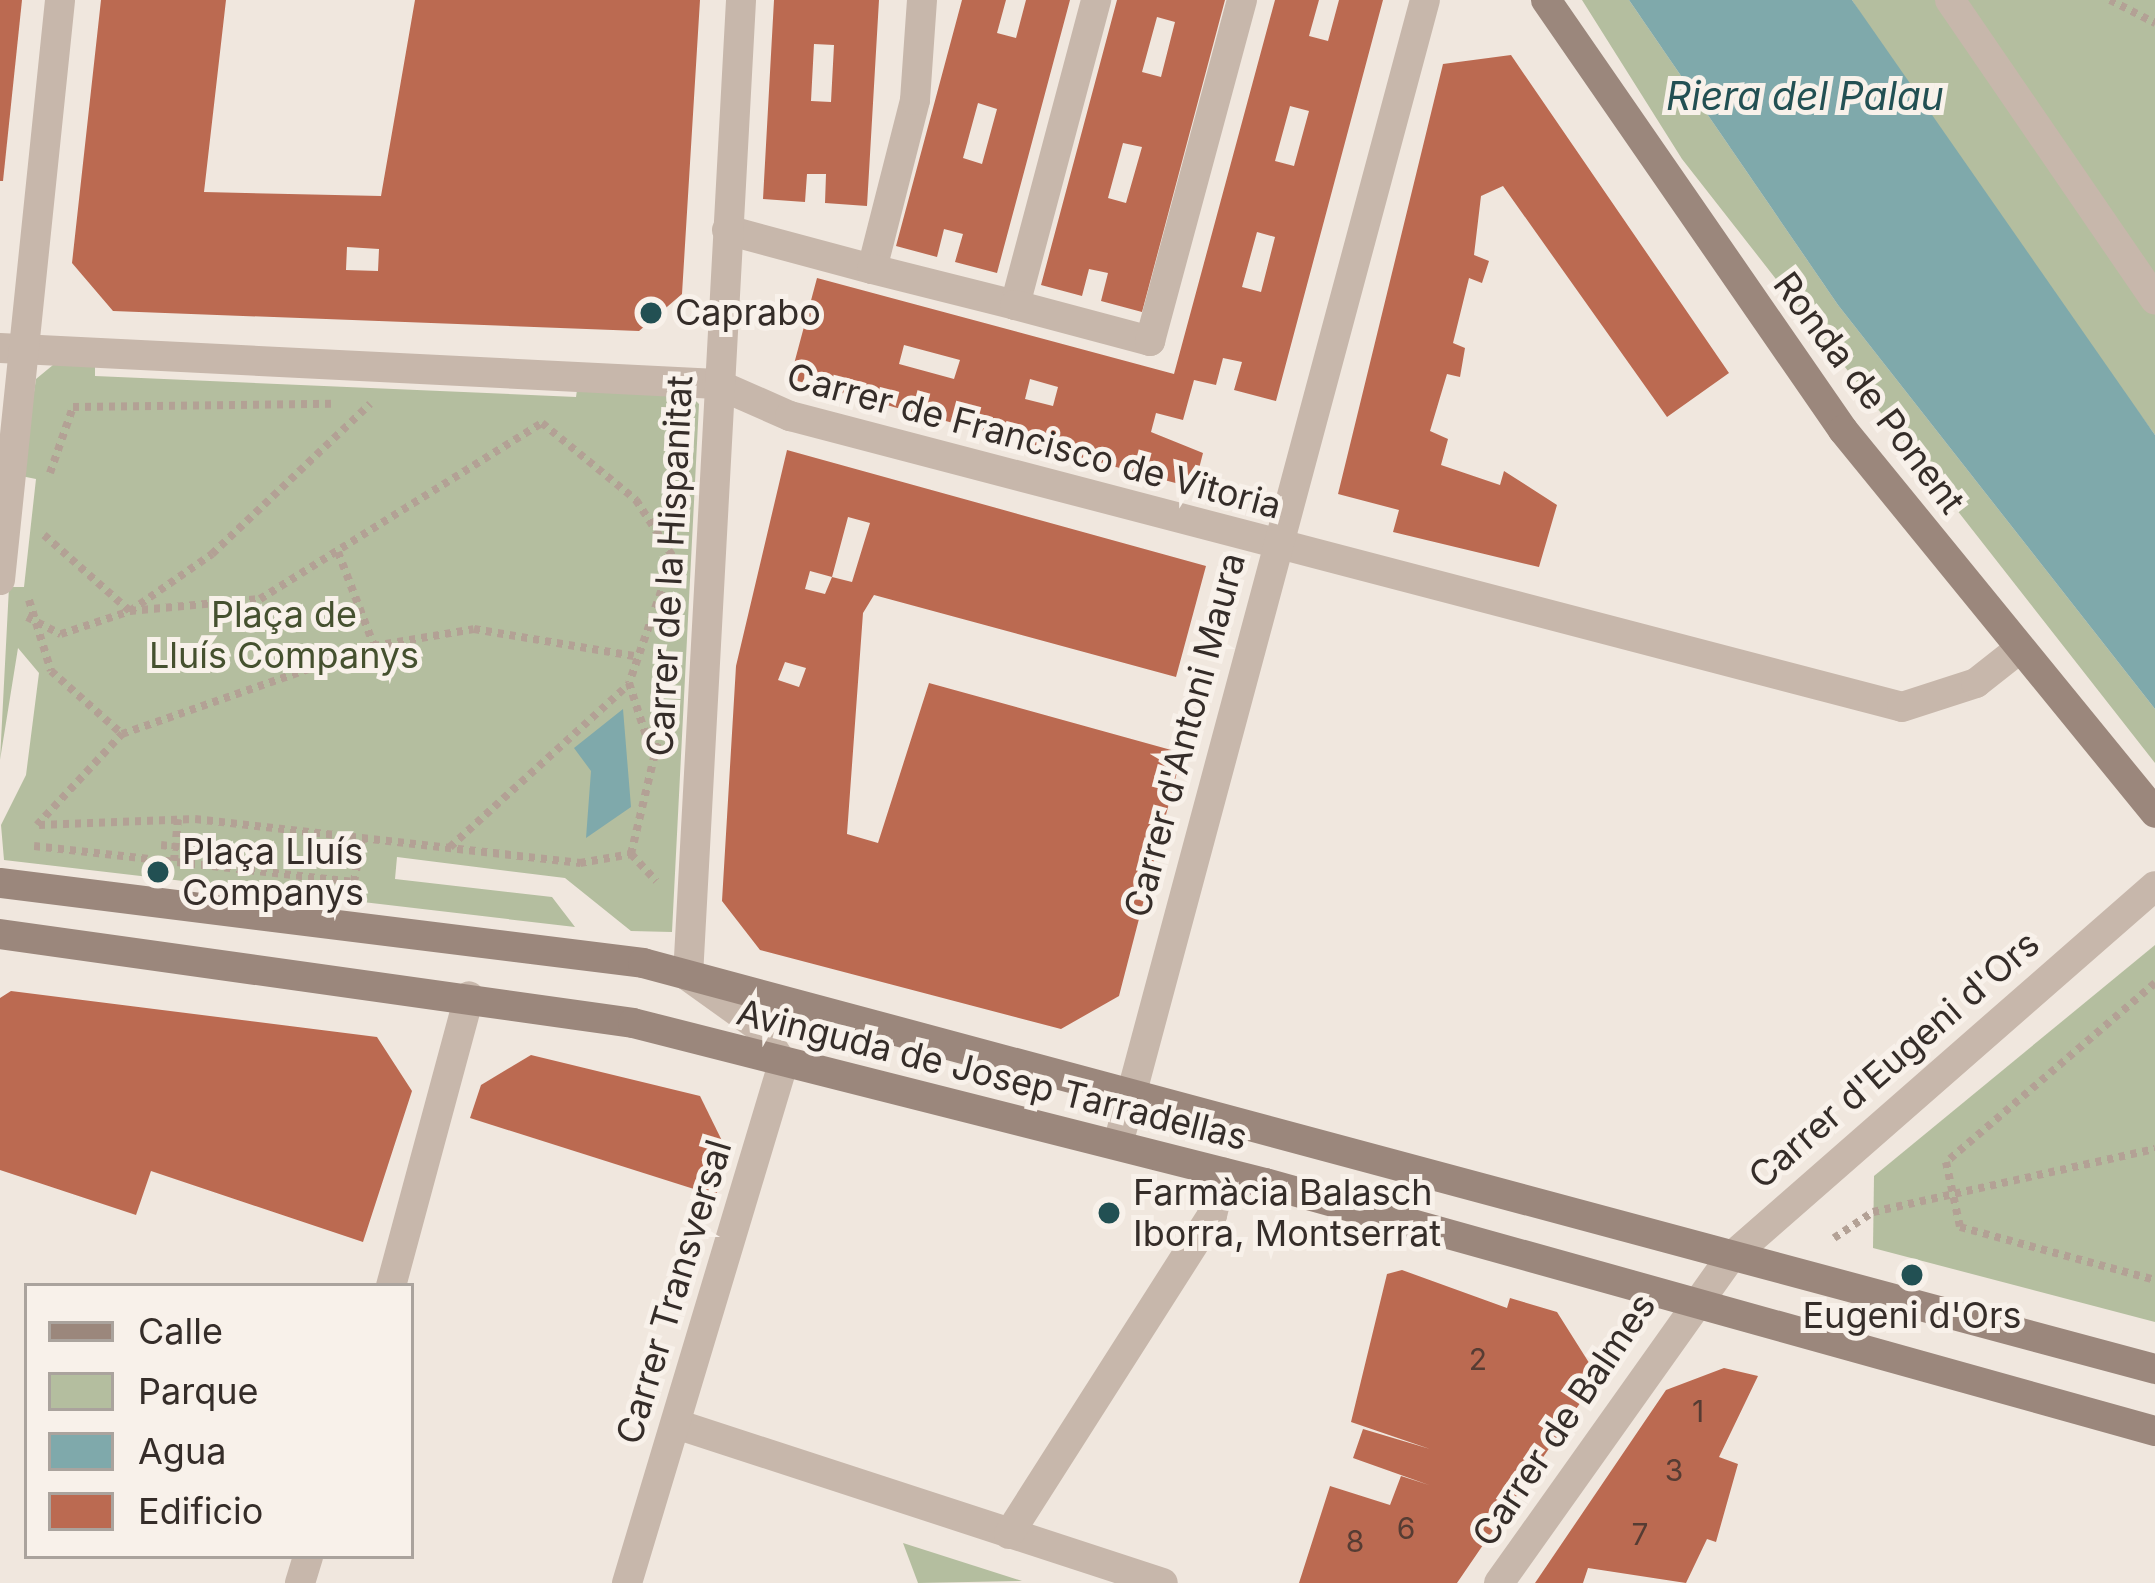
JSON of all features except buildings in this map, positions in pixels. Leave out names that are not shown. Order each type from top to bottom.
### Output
[{"type":"street","points":[[0,580],[13,349],[60,0]]},
{"type":"street","name":"Carrer de la Hispanitat","points":[[688,976],[741,0]]},
{"type":"street","points":[[872,269],[915,100],[922,0]]},
{"type":"street","points":[[1015,305],[1096,0]]},
{"type":"street","points":[[728,230],[1150,341],[1242,0]]},
{"type":"street","name":"Carrer d'Antoni Maura","points":[[1118,1144],[1425,0]]},
{"type":"street","name":"Ronda de Ponent","points":[[1546,0],[1829,411],[2155,813]]},
{"type":"street","points":[[1949,0],[2155,299]]},
{"type":"street","name":"Carrer de Francisco de Vitoria","points":[[13,349],[717,384],[768,410],[1902,707],[1976,683],[2019,649]]},
{"type":"street","name":"Avinguda de Josep Tarradellas","points":[[0,883],[479,939],[688,976],[2155,1369]]},
{"type":"street","name":"Carrer d'Eugeni d'Ors","points":[[1693,1300],[1731,1257],[2155,886]]},
{"type":"street","name":"Avinguda de Josep Tarradellas","points":[[0,934],[469,996],[783,1064],[1223,1172],[2155,1431]]},
{"type":"street","points":[[688,976],[759,1027],[783,1064]]},
{"type":"street","points":[[392,1283],[469,996]]},
{"type":"street","name":"Carrer Transversal","points":[[627,1583],[783,1064]]},
{"type":"street","points":[[1009,1534],[1212,1215],[1223,1172]]},
{"type":"street","name":"Carrer de Balmes","points":[[1499,1583],[1693,1300]]},
{"type":"street","points":[[676,1424],[1163,1583]]},
{"type":"path","points":[[2110,0],[2155,23]]},
{"type":"path","points":[[130,611],[212,554],[370,404]]},
{"type":"path","points":[[48,492],[74,407]]},
{"type":"path","points":[[26,616],[61,634],[130,611],[260,599],[542,423],[636,500],[673,557],[634,656],[629,683],[650,747]]},
{"type":"path","points":[[39,555],[46,513]]},
{"type":"path","points":[[44,535],[130,611]]},
{"type":"path","points":[[338,552],[374,646]]},
{"type":"path","points":[[35,575],[26,616],[51,671],[122,734]]},
{"type":"path","points":[[634,656],[474,629],[374,646],[122,734],[37,825],[178,819],[580,863],[631,854],[647,866],[660,887]]},
{"type":"path","points":[[449,848],[629,683]]},
{"type":"path","points":[[174,861],[178,819]]},
{"type":"path","points":[[34,846],[354,882],[362,838]]},
{"type":"path","points":[[161,844],[218,852]]},
{"type":"path","points":[[647,866],[656,854]]},
{"type":"path","points":[[2155,983],[1946,1162],[1960,1227],[2155,1280]]},
{"type":"path","points":[[1834,1238],[1873,1212],[2155,1149]]},
{"type":"green space","points":[[1582,0],[1629,0],[1838,305],[2155,709],[2155,763],[1682,159]]},
{"type":"green space","points":[[1852,0],[2155,0],[2155,435],[1950,153]]},
{"type":"green space","name":"Plaça de Lluís Companys","points":[[95,363],[95,376],[576,397],[578,383],[688,393],[699,404],[672,932],[631,931],[565,878],[397,857],[395,879],[552,897],[575,927],[4,860],[1,825],[26,775],[39,673],[18,648],[0,760],[9,587],[24,587],[36,479],[21,476],[36,379],[53,365]]},
{"type":"green space","points":[[2155,945],[2155,1322],[1873,1248],[1874,1176]]},
{"type":"green space","points":[[903,1543],[1022,1581],[918,1583]]},
{"type":"water","name":"Riera del Palau","points":[[1629,0],[1852,0],[2155,435],[2155,709],[1838,305]]},
{"type":"water","points":[[623,709],[631,807],[586,838],[591,771],[574,748]]},
{"type":"place","name":"Caprabo","points":[[651,313]]},
{"type":"place","name":"Plaça Lluís Companys","points":[[158,872]]},
{"type":"place","name":"Farmàcia Balasch Iborra, Montserrat","points":[[1109,1213]]},
{"type":"place","name":"Eugeni d'Ors","points":[[1912,1275]]}]
